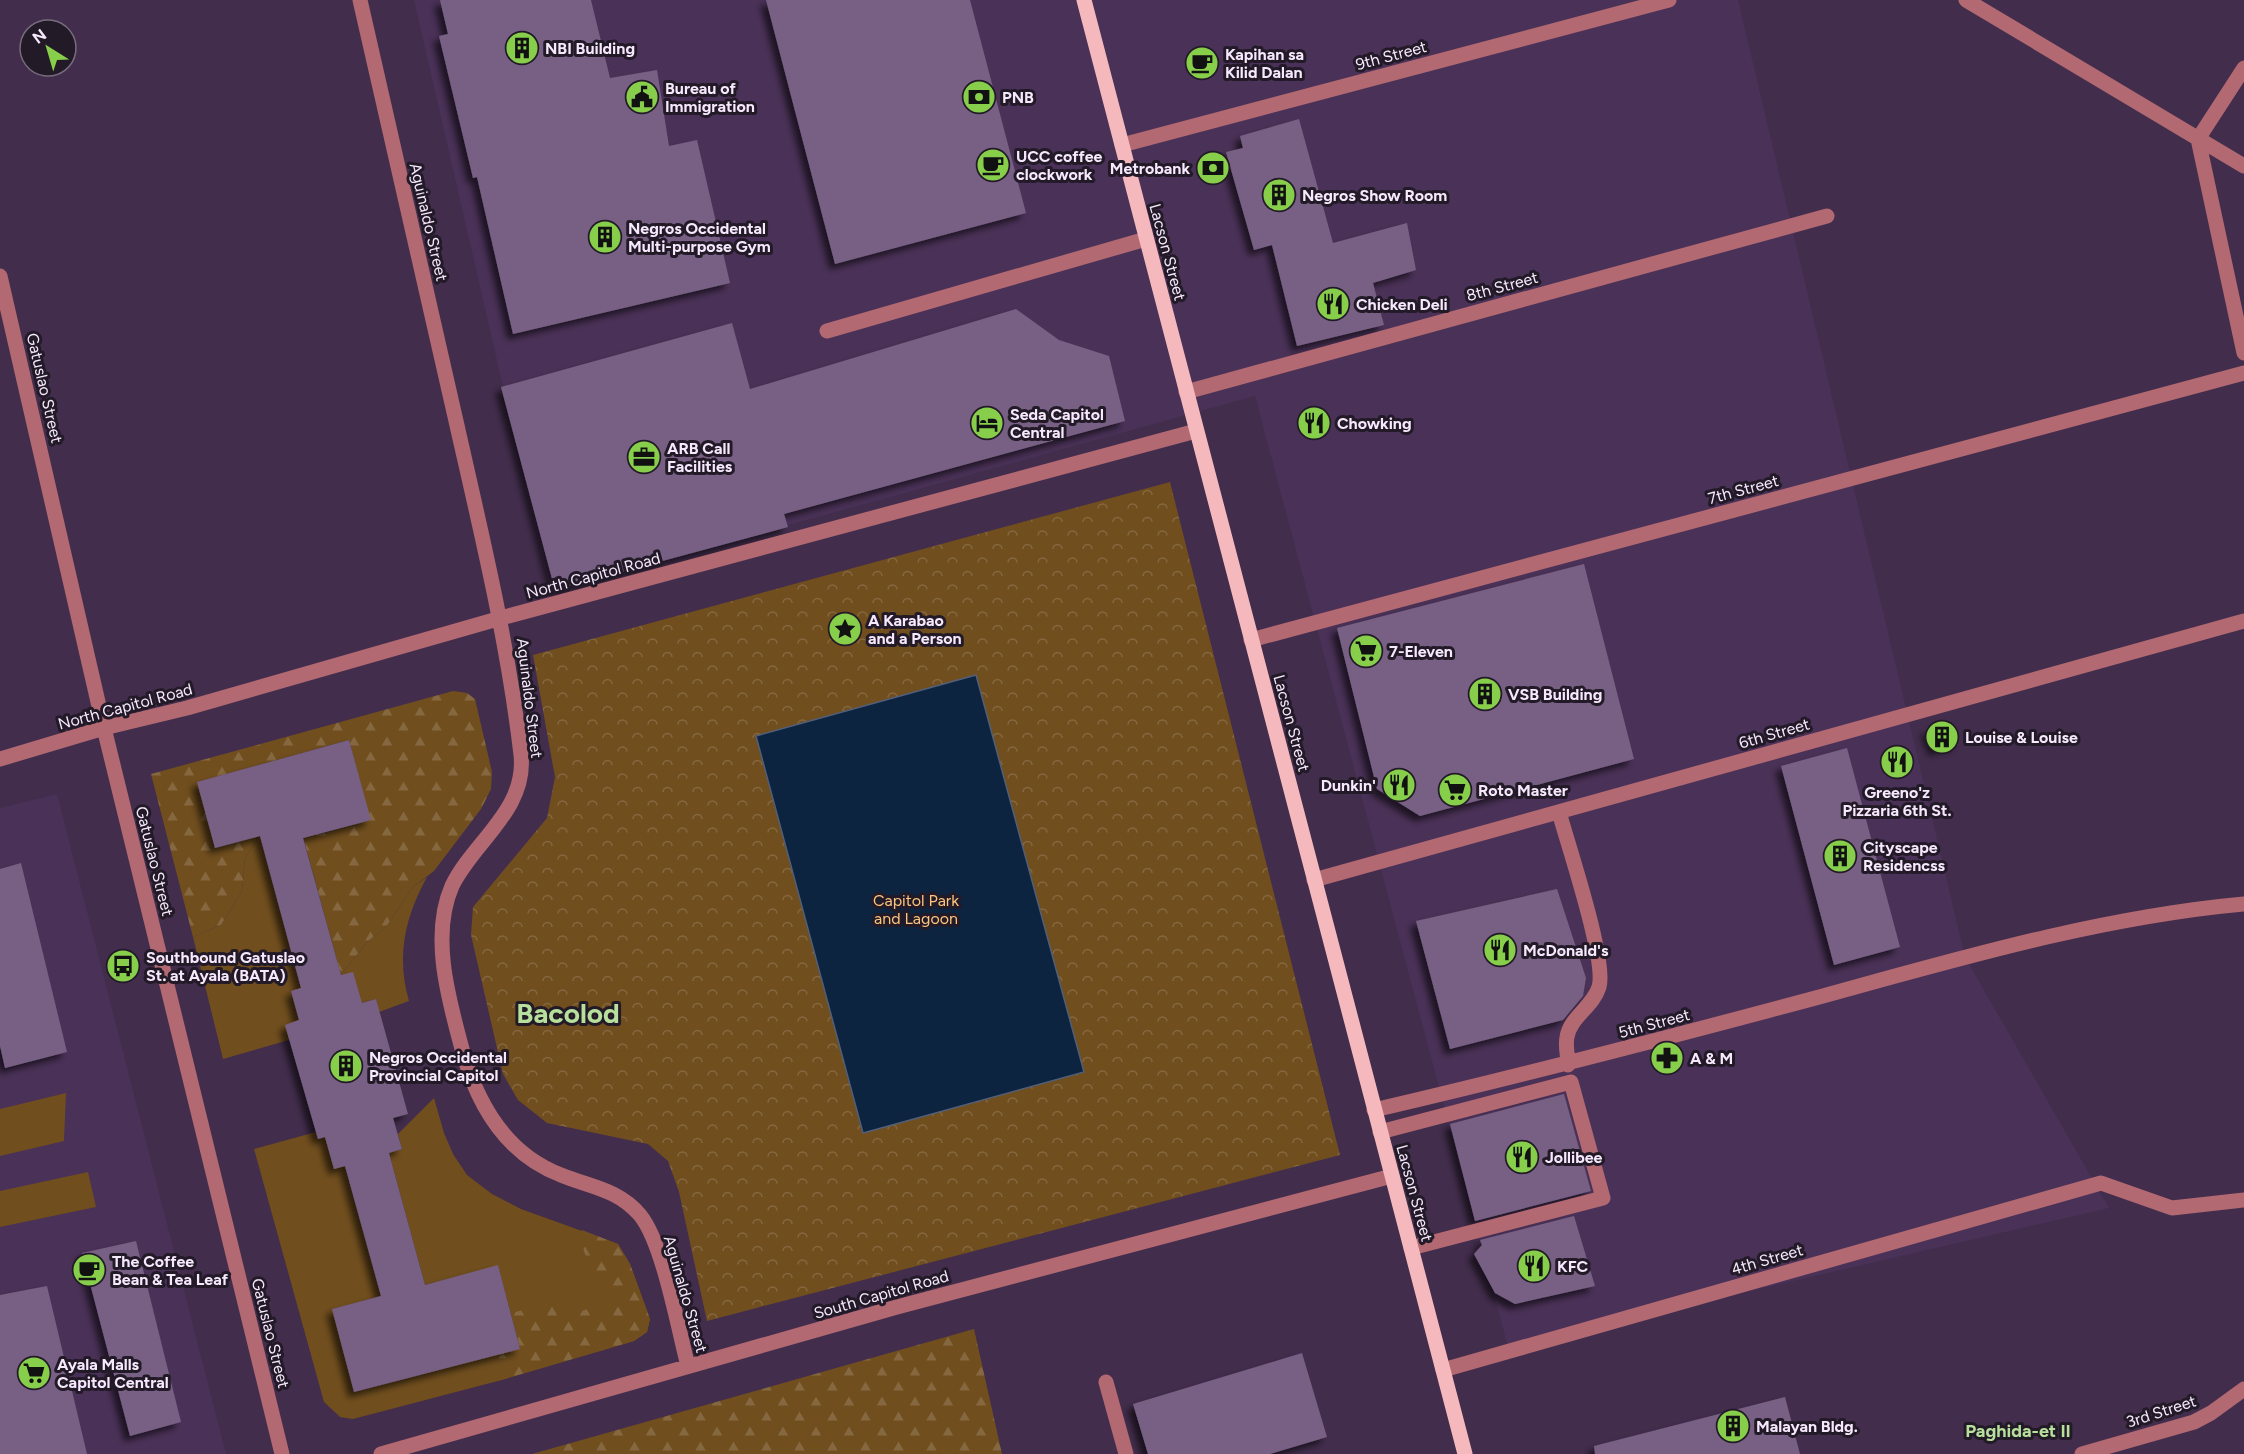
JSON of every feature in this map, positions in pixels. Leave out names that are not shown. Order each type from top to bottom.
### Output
[{"type":"main road","name":"Lacson Street","points":[[1084,0],[1465,1454]]},
{"type":"street","name":"Aguinaldo Street","points":[[360,0],[501,618],[521,759],[514,796],[505,814],[453,884],[444,910],[442,940],[445,969],[463,1051],[476,1090],[492,1120],[513,1146],[539,1166],[620,1196],[642,1217],[655,1241],[688,1366]]},
{"type":"street","name":"9th Street","points":[[1122,145],[1669,0]]},
{"type":"street","points":[[1966,0],[2244,166]]},
{"type":"street","points":[[2244,68],[2198,139],[2244,353]]},
{"type":"street","name":"8th Street","points":[[1186,392],[1827,216]]},
{"type":"street","points":[[827,331],[1146,239]]},
{"type":"street","name":"Gatuslao Street","points":[[0,276],[2,294],[104,728],[282,1454]]},
{"type":"street","name":"7th Street","points":[[1251,640],[2244,374]]},
{"type":"street","name":"North Capitol Road","points":[[0,759],[501,618],[1196,431]]},
{"type":"street","name":"6th Street","points":[[1314,880],[2244,621]]},
{"type":"street","points":[[1559,812],[1600,960],[1599,987],[1587,1008],[1571,1025],[1566,1038],[1568,1065]]},
{"type":"street","name":"5th Street","points":[[1374,1110],[1568,1065],[1942,963],[2118,921],[2244,904]]},
{"type":"street","points":[[1380,1132],[1571,1082],[1604,1198],[1411,1248]]},
{"type":"street","name":"South Capitol Road","points":[[381,1454],[897,1307],[1392,1176]]},
{"type":"street","name":"4th Street","points":[[1443,1370],[2102,1183],[2172,1208],[2244,1200]]},
{"type":"street","points":[[1106,1382],[1126,1454]]},
{"type":"street","name":"3rd Street","points":[[2082,1454],[2194,1422],[2244,1389]]},
{"type":"shaded area","points":[[414,0],[1738,0],[1965,957],[2109,1208],[1508,1347],[1255,396],[550,591]]},
{"type":"shaded area","points":[[57,794],[226,1454],[0,1454],[0,808]]},
{"type":"green space","name":"Capitol Park and Lagoon","points":[[1170,482],[1340,1155],[707,1321],[679,1192],[668,1161],[648,1144],[547,1123],[518,1100],[503,1074],[471,935],[473,907],[547,818],[555,777],[533,655]]},
{"type":"green space","points":[[453,691],[467,693],[475,699],[492,772],[491,789],[481,809],[434,871],[413,887],[386,927],[367,942],[341,975],[300,826],[320,834],[370,820],[349,740],[198,782],[215,848],[260,836],[245,858],[242,891],[221,925],[193,937],[151,774]]},
{"type":"green space","points":[[260,836],[301,988],[291,991],[299,1020],[289,1040],[223,1059],[193,937],[221,925],[242,891],[245,858]]},
{"type":"green space","points":[[427,877],[413,907],[405,937],[403,968],[409,1001],[379,1012],[376,999],[362,1003],[341,975],[367,942],[386,927],[413,887]]},
{"type":"green space","points":[[66,1093],[64,1141],[0,1156],[0,1109]]},
{"type":"green space","points":[[434,1098],[453,1154],[467,1175],[492,1194],[521,1209],[618,1244],[630,1264],[650,1319],[647,1332],[634,1341],[498,1381],[353,1419],[340,1417],[324,1402],[254,1149],[316,1132],[318,1139],[325,1137],[345,1166],[381,1296],[333,1309],[354,1392],[520,1348],[498,1266],[425,1285],[389,1153],[402,1149],[398,1134]]},
{"type":"green space","points":[[88,1172],[96,1207],[0,1227],[0,1191]]},
{"type":"green space","points":[[582,1230],[618,1244],[630,1264],[650,1319],[647,1332],[634,1341],[498,1381],[511,1368],[508,1358],[480,1359],[520,1349],[511,1313],[560,1301],[582,1311],[607,1302],[610,1284],[588,1261],[583,1247]]},
{"type":"green space","points":[[974,1329],[1002,1454],[532,1454]]},
{"type":"water","points":[[976,675],[1084,1072],[863,1133],[756,736]]},
{"type":"building","points":[[440,0],[591,0],[610,78],[657,70],[669,146],[697,140],[730,283],[513,334],[477,177],[473,178],[439,36],[448,34]]},
{"type":"building","points":[[766,0],[970,0],[1026,213],[835,264]]},
{"type":"building","points":[[1299,119],[1333,243],[1407,223],[1416,270],[1373,283],[1384,325],[1297,346],[1272,245],[1254,250],[1226,152],[1243,148],[1240,136]]},
{"type":"building","points":[[1016,309],[1059,340],[1109,356],[1125,421],[784,514],[788,527],[555,590],[501,387],[732,323],[750,389]]},
{"type":"building","name":"VSB Building","points":[[1584,564],[1634,759],[1420,816],[1377,789],[1337,628]]},
{"type":"building","name":"Louise & Louise","points":[[1950,724],[1958,745],[1934,750],[1926,730]]},
{"type":"building","points":[[349,740],[371,820],[303,838],[341,975],[353,972],[362,1003],[376,999],[408,1114],[393,1118],[402,1149],[389,1153],[425,1285],[498,1265],[520,1349],[354,1392],[332,1309],[381,1296],[345,1166],[334,1169],[325,1137],[318,1139],[285,1025],[299,1020],[291,991],[301,988],[260,836],[215,848],[197,782]]},
{"type":"building","name":"Cityscape Residencss","points":[[1847,748],[1900,947],[1834,965],[1781,766]]},
{"type":"building","points":[[21,863],[67,1052],[5,1068],[0,1046],[0,869]]},
{"type":"building","name":"McDonald's","points":[[1557,889],[1586,978],[1583,996],[1563,1020],[1450,1049],[1416,921]]},
{"type":"building","name":"Jollibee","points":[[1564,1094],[1591,1191],[1475,1221],[1450,1124]]},
{"type":"building","name":"KFC","points":[[1574,1216],[1595,1286],[1515,1304],[1495,1293],[1474,1254],[1482,1245],[1480,1240]]},
{"type":"building","points":[[136,1241],[181,1422],[130,1436],[82,1253]]},
{"type":"building","name":"Ayala Malls Capitol Central","points":[[47,1286],[87,1454],[0,1454],[0,1295]]},
{"type":"building","points":[[1302,1353],[1327,1437],[1270,1454],[1148,1454],[1133,1404]]},
{"type":"building","name":"Malayan Bldg.","points":[[1785,1397],[1800,1454],[1595,1454],[1594,1446]]},
{"type":"place","name":"NBI Building","points":[[522,48]]},
{"type":"place","name":"Kapihan sa Kilid Dalan","points":[[1202,63]]},
{"type":"place","name":"Bureau of Immigration","points":[[642,97]]},
{"type":"place","name":"PNB","points":[[979,97]]},
{"type":"place","name":"UCC coffee clockwork","points":[[993,165]]},
{"type":"place","name":"Metrobank","points":[[1213,168]]},
{"type":"place","name":"Negros Show Room","points":[[1279,195]]},
{"type":"place","name":"Negros Occidental Multi-purpose Gym","points":[[605,237]]},
{"type":"place","name":"Chicken Deli","points":[[1333,304]]},
{"type":"place","name":"Seda Capitol Central","points":[[987,423]]},
{"type":"place","name":"Chowking","points":[[1314,423]]},
{"type":"place","name":"ARB Call Facilities","points":[[644,457]]},
{"type":"place","name":"A Karabao and a Person","points":[[845,629]]},
{"type":"place","name":"7-Eleven","points":[[1366,651]]},
{"type":"place","name":"VSB Building","points":[[1485,694]]},
{"type":"place","name":"Louise & Louise","points":[[1942,737]]},
{"type":"place","name":"Greeno'z Pizzaria 6th St.","points":[[1897,762]]},
{"type":"place","name":"Dunkin'","points":[[1399,785]]},
{"type":"place","name":"Roto Master","points":[[1455,790]]},
{"type":"place","name":"Cityscape Residencss","points":[[1840,856]]},
{"type":"place","name":"McDonald's","points":[[1500,950]]},
{"type":"place","name":"Southbound Gatuslao St. at Ayala (BATA)","points":[[123,966]]},
{"type":"place","name":"A & M","points":[[1667,1058]]},
{"type":"place","name":"Negros Occidental Provincial Capitol","points":[[346,1066]]},
{"type":"place","name":"Jollibee","points":[[1522,1157]]},
{"type":"place","name":"KFC","points":[[1534,1266]]},
{"type":"place","name":"The Coffee Bean & Tea Leaf","points":[[89,1270]]},
{"type":"place","name":"Ayala Malls Capitol Central","points":[[34,1373]]},
{"type":"place","name":"Malayan Bldg.","points":[[1733,1426]]},
{"type":"district","name":"Bacolod","points":[[568,1013]]},
{"type":"district","name":"Paghida-et II","points":[[2018,1431]]}]
